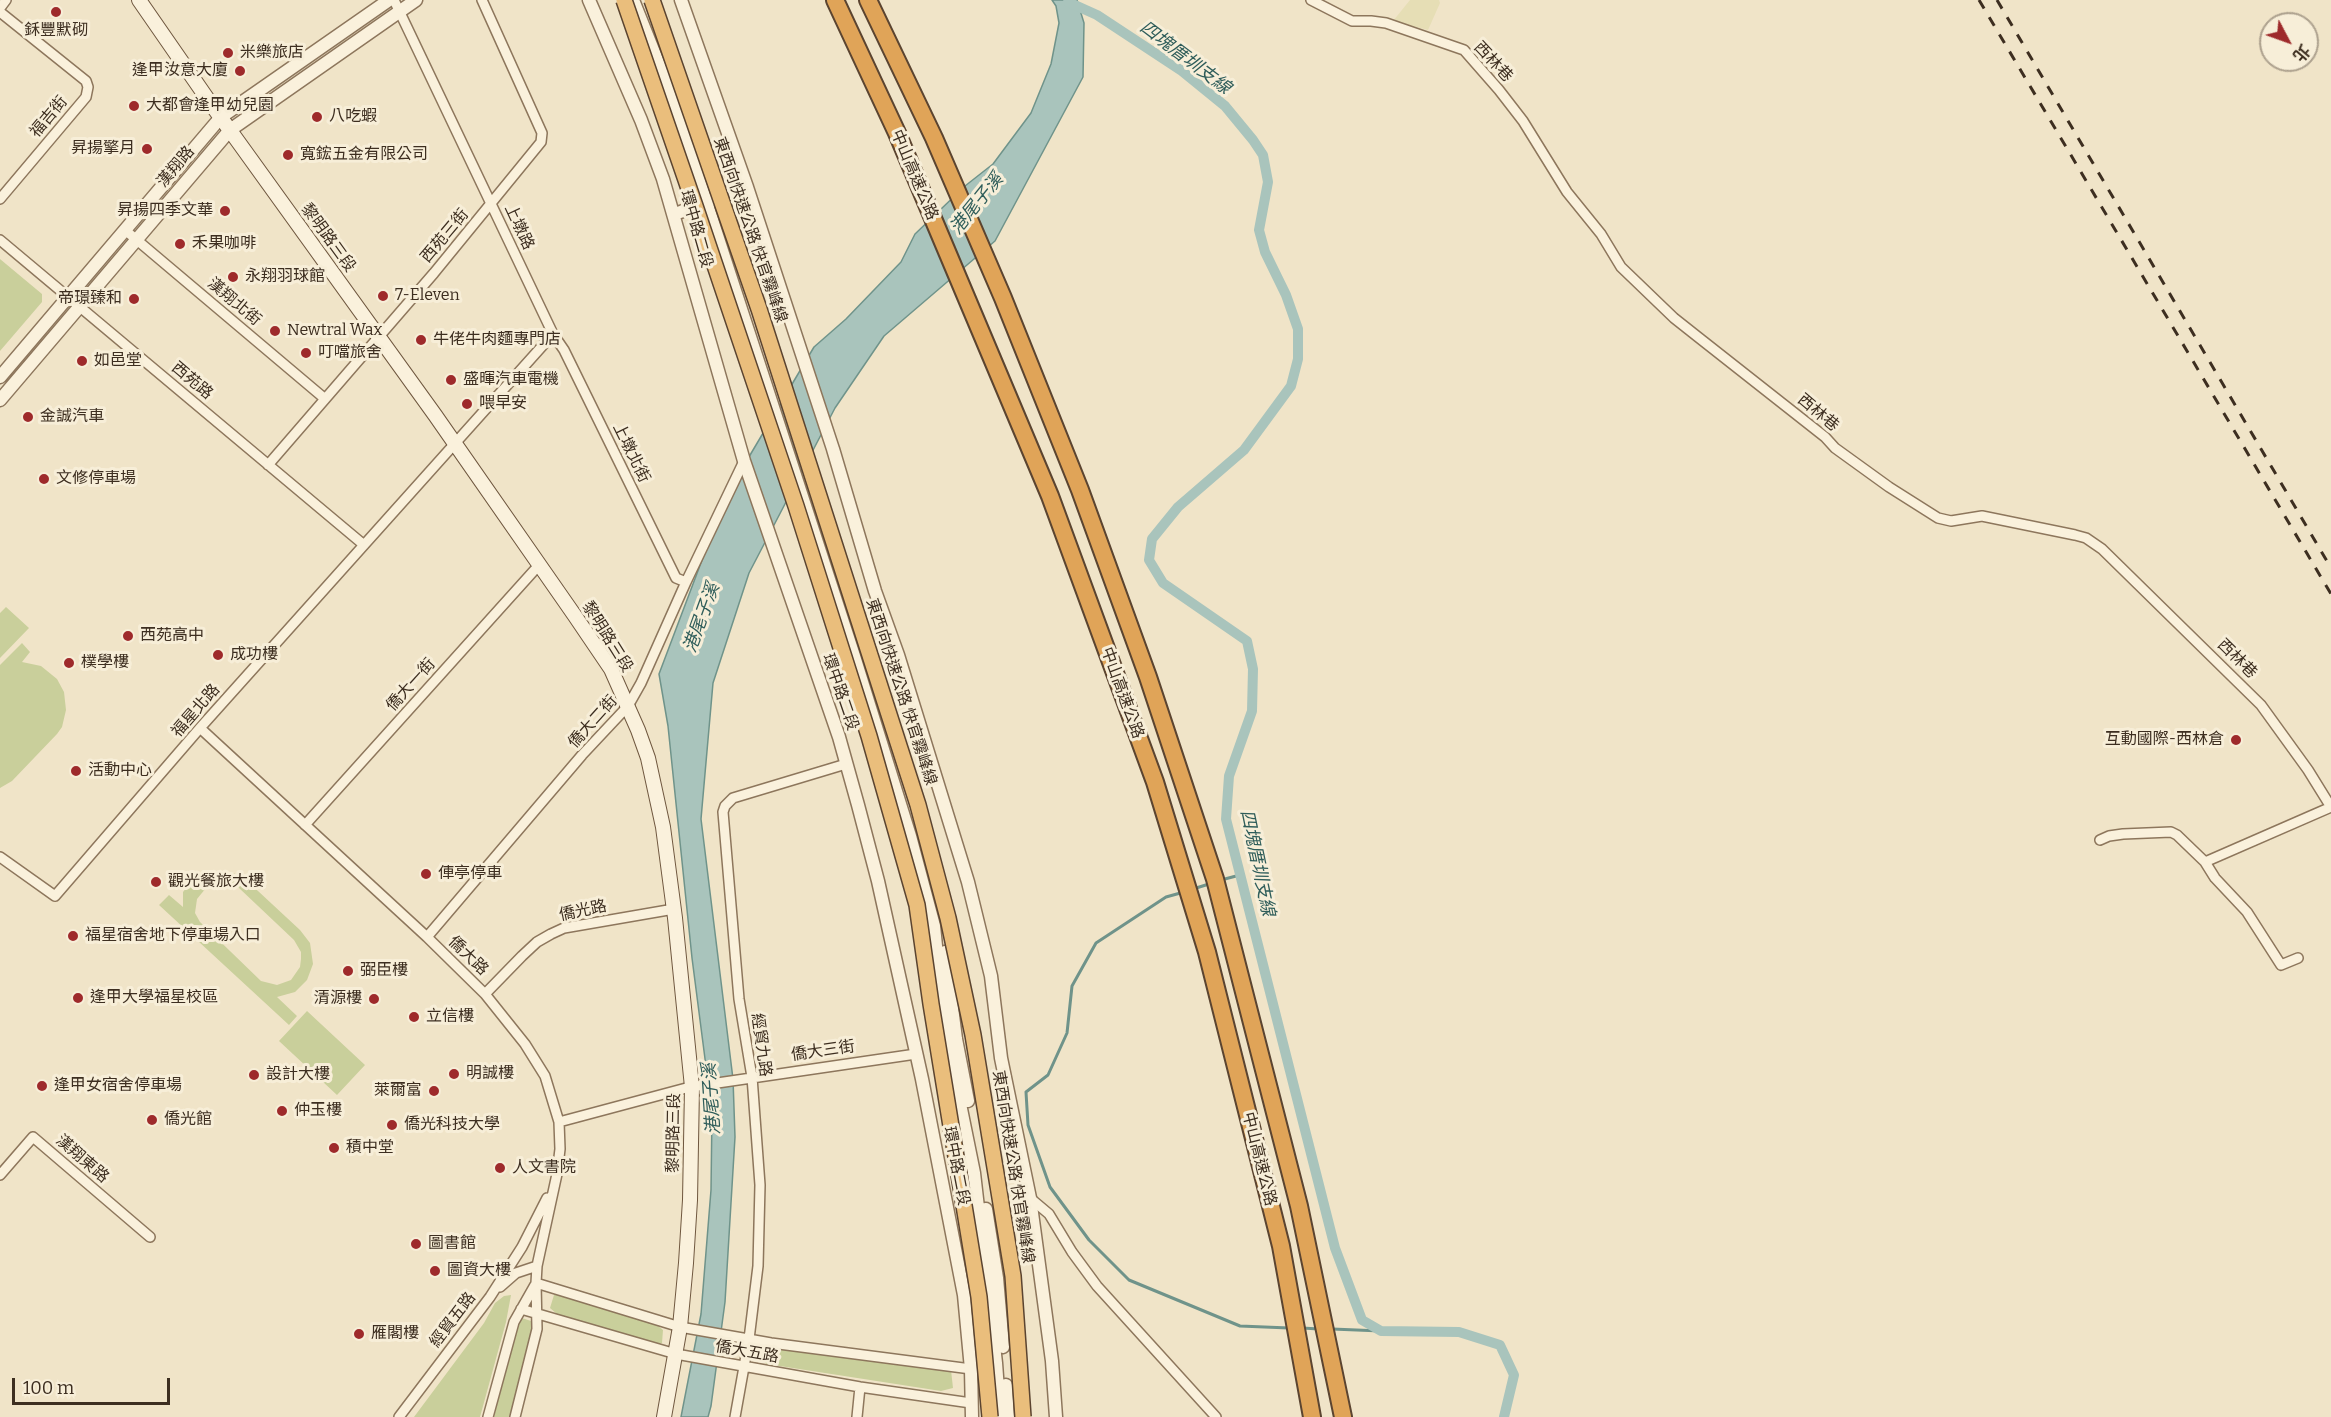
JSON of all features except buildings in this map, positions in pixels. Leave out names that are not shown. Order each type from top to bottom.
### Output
[{"type":"highway","points":[[624,0],[799,517],[869,736],[917,905],[979,1297],[990,1417]]},
{"type":"highway","name":"東西向快速公路 快官霧峰線","points":[[652,0],[763,320],[918,805],[948,918],[973,1035],[1013,1276],[1023,1417]]},
{"type":"highway","name":"中山高速公路","points":[[835,0],[897,133],[1050,496],[1166,816],[1208,952],[1281,1246],[1312,1417]]},
{"type":"highway","name":"中山高速公路","points":[[868,0],[934,138],[991,269],[1092,523],[1148,677],[1215,879],[1299,1206],[1343,1417]]},
{"type":"main road","name":"黎明路三段","points":[[139,0],[379,336],[611,669],[648,758],[655,785],[674,909],[692,1087],[690,1200],[680,1327],[664,1417]]},
{"type":"street","points":[[0,8],[6,0]]},
{"type":"street","name":"漢翔路","points":[[0,377],[221,117],[389,0]]},
{"type":"street","name":"漢翔路","points":[[0,400],[230,130],[397,6],[416,0]]},
{"type":"street","name":"西苑三街","points":[[268,465],[491,204],[541,142],[542,134],[482,0]]},
{"type":"street","name":"環中路二段","points":[[589,0],[641,120],[675,214],[744,461],[839,737],[878,881],[916,1054],[964,1295],[972,1417]]},
{"type":"street","name":"環中路二段","points":[[633,0],[673,100],[779,402],[909,808],[943,942],[956,1039],[978,1155],[997,1278],[1008,1417]]},
{"type":"street","name":"環中路二段","points":[[641,0],[671,75],[775,415],[906,825],[934,926],[944,1025],[974,1173],[1000,1417]]},
{"type":"street","points":[[681,0],[747,187],[833,449],[875,591],[898,655],[968,882],[991,976],[1000,1058],[1030,1198],[1052,1360],[1056,1417]]},
{"type":"street","name":"西林巷","points":[[1311,0],[1352,21],[1386,23],[1464,50],[1523,122],[1567,192],[1601,234],[1621,267],[1674,318],[1825,436],[1835,448],[1889,487],[1938,518],[1951,521],[1982,516],[2086,538],[2102,549],[2261,705],[2308,770],[2331,807]]},
{"type":"street","name":"上墩路","points":[[397,6],[553,334]]},
{"type":"street","name":"福吉街","points":[[0,12],[86,81],[88,87],[86,97],[0,199]]},
{"type":"street","points":[[675,214],[747,187]]},
{"type":"street","name":"漢翔北街","points":[[125,230],[324,398]]},
{"type":"street","name":"西苑路","points":[[0,240],[364,545]]},
{"type":"street","points":[[454,443],[553,334]]},
{"type":"street","name":"上墩北街","points":[[553,334],[564,350],[676,578],[686,582]]},
{"type":"street","name":"福星北路","points":[[0,857],[55,896],[200,728],[454,443]]},
{"type":"street","name":"僑大二街","points":[[427,937],[582,756],[628,706],[641,683],[744,461]]},
{"type":"street","name":"僑大一街","points":[[305,825],[539,565]]},
{"type":"street","name":"僑大路","points":[[200,728],[427,937],[485,994],[525,1044],[544,1076],[559,1122],[557,1174],[537,1266],[537,1329],[515,1417]]},
{"type":"street","name":"經貿九路","points":[[735,1417],[749,1339],[758,1266],[760,1185],[739,999],[723,817],[725,806],[733,798],[846,764]]},
{"type":"street","points":[[2205,862],[2331,807]]},
{"type":"street","points":[[2100,840],[2123,834],[2171,832],[2183,839],[2247,912],[2281,965],[2298,958]]},
{"type":"street","name":"僑光路","points":[[485,994],[537,942],[557,931],[674,909]]},
{"type":"street","name":"僑大三街","points":[[559,1122],[692,1087],[747,1077],[916,1054]]},
{"type":"street","name":"漢翔東路","points":[[0,1176],[33,1137],[150,1238]]},
{"type":"street","name":"經貿五路","points":[[399,1417],[490,1297],[537,1220],[557,1174]]},
{"type":"street","points":[[1030,1198],[1049,1214],[1072,1252],[1097,1286],[1216,1417]]},
{"type":"street","points":[[490,1297],[516,1273],[537,1266]]},
{"type":"street","name":"僑大路","points":[[488,1417],[514,1322],[536,1283]]},
{"type":"street","name":"僑大五路","points":[[536,1283],[680,1327],[749,1339],[970,1369]]},
{"type":"street","name":"僑大五路","points":[[521,1309],[676,1354],[860,1387],[971,1403]]},
{"type":"street","points":[[857,1417],[860,1387]]},
{"type":"shaded area","points":[[1410,0],[1439,0],[1440,3],[1428,30],[1393,21]]},
{"type":"green space","points":[[0,259],[42,294],[42,302],[0,351]]},
{"type":"green space","points":[[6,607],[29,628],[0,658],[0,613]]},
{"type":"green space","points":[[22,643],[30,652],[22,662],[41,666],[57,679],[64,692],[66,710],[62,727],[57,734],[12,781],[0,788],[0,665]]},
{"type":"green space","points":[[212,872],[233,873],[244,878],[300,930],[310,943],[313,964],[307,980],[295,992],[277,997],[297,1016],[289,1025],[159,905],[169,895],[183,907],[183,892],[199,878]],"holes":[[[219,882],[233,884],[294,940],[301,952],[301,959],[300,967],[291,980],[277,985],[261,981],[200,922],[195,913],[197,899],[206,888]]]},
{"type":"green space","points":[[307,1011],[365,1065],[337,1095],[279,1041]]},
{"type":"green space","points":[[563,1294],[657,1325],[663,1330],[662,1343],[654,1345],[557,1314],[550,1308],[554,1295]]},
{"type":"green space","points":[[511,1295],[506,1322],[480,1417],[414,1417],[484,1323],[495,1303],[504,1296]]},
{"type":"green space","points":[[522,1318],[534,1322],[511,1417],[494,1417],[517,1325]]},
{"type":"green space","points":[[770,1346],[951,1370],[953,1388],[941,1391],[767,1364],[761,1360],[763,1347]]},
{"type":"water","name":"港尾子溪","points":[[1052,0],[1077,0],[1084,23],[1083,77],[995,241],[884,336],[835,408],[749,573],[713,683],[701,819],[733,1079],[735,1137],[725,1302],[711,1406],[708,1417],[681,1417],[701,1314],[711,1190],[712,1113],[692,958],[668,726],[659,674],[727,494],[814,347],[846,319],[901,262],[915,234],[965,186],[993,164],[1031,113],[1051,64],[1059,23],[1056,6]]},
{"type":"waterway","name":"四塊厝圳支線","points":[[1068,2],[1097,15],[1182,71],[1225,106],[1263,155],[1268,182],[1259,230],[1265,252],[1286,295],[1298,329],[1298,359],[1291,386],[1244,450],[1178,507],[1152,539],[1149,560],[1163,583],[1247,641],[1253,669],[1252,711],[1229,776],[1226,819],[1335,1248],[1362,1320],[1381,1331],[1459,1332],[1500,1345],[1514,1375],[1504,1417]]},
{"type":"waterway","points":[[1221,880],[1240,875]]},
{"type":"waterway","points":[[1193,889],[1209,884]]},
{"type":"waterway","points":[[1184,892],[1166,897],[1096,943],[1072,986],[1067,1033],[1048,1075],[1026,1092],[1028,1125],[1050,1187],[1089,1240],[1129,1280],[1240,1326],[1289,1328]]},
{"type":"waterway","points":[[1302,1328],[1319,1329]]},
{"type":"waterway","points":[[1332,1329],[1381,1331]]},
{"type":"railway","points":[[1979,0],[2331,594]]},
{"type":"railway","points":[[1997,0],[2331,568]]},
{"type":"place","name":"鉌豐默砌","points":[[56,12]]},
{"type":"place","name":"米樂旅店","points":[[228,53]]},
{"type":"place","name":"逢甲汝意大廈","points":[[240,71]]},
{"type":"place","name":"大都會逢甲幼兒園","points":[[134,106]]},
{"type":"place","name":"八吃蝦","points":[[317,117]]},
{"type":"place","name":"昇揚擎月","points":[[147,149]]},
{"type":"place","name":"寬鋐五金有限公司","points":[[288,155]]},
{"type":"place","name":"昇揚四季文華","points":[[225,211]]},
{"type":"place","name":"禾果咖啡","points":[[180,244]]},
{"type":"place","name":"永翔羽球館","points":[[233,277]]},
{"type":"place","name":"7-Eleven","points":[[383,296]]},
{"type":"place","name":"帝璟臻和","points":[[134,299]]},
{"type":"place","name":"Newtral Wax","points":[[275,331]]},
{"type":"place","name":"牛佬牛肉麵專門店","points":[[421,340]]},
{"type":"place","name":"叮噹旅舍","points":[[306,353]]},
{"type":"place","name":"如邑堂","points":[[82,361]]},
{"type":"place","name":"盛暉汽車電機","points":[[451,380]]},
{"type":"place","name":"喂早安","points":[[467,404]]},
{"type":"place","name":"金誠汽車","points":[[28,417]]},
{"type":"place","name":"文修停車場","points":[[44,479]]},
{"type":"place","name":"西苑高中","points":[[128,636]]},
{"type":"place","name":"成功樓","points":[[218,655]]},
{"type":"place","name":"樸學樓","points":[[69,663]]},
{"type":"place","name":"互動國際-西林倉","points":[[2236,740]]},
{"type":"place","name":"活動中心","points":[[76,771]]},
{"type":"place","name":"俥亭停車","points":[[426,874]]},
{"type":"place","name":"觀光餐旅大樓","points":[[156,882]]},
{"type":"place","name":"福星宿舍地下停車場入口","points":[[73,936]]},
{"type":"place","name":"弼臣樓","points":[[348,971]]},
{"type":"place","name":"逢甲大學福星校區","points":[[78,998]]},
{"type":"place","name":"清源樓","points":[[374,999]]},
{"type":"place","name":"立信樓","points":[[414,1017]]},
{"type":"place","name":"明誠樓","points":[[454,1074]]},
{"type":"place","name":"設計大樓","points":[[254,1075]]},
{"type":"place","name":"逢甲女宿舍停車場","points":[[42,1086]]},
{"type":"place","name":"萊爾富","points":[[434,1091]]},
{"type":"place","name":"仲玉樓","points":[[282,1111]]},
{"type":"place","name":"僑光館","points":[[152,1120]]},
{"type":"place","name":"僑光科技大學","points":[[392,1125]]},
{"type":"place","name":"積中堂","points":[[334,1148]]},
{"type":"place","name":"人文書院","points":[[500,1168]]},
{"type":"place","name":"圖書館","points":[[416,1244]]},
{"type":"place","name":"圖資大樓","points":[[435,1271]]},
{"type":"place","name":"雁閣樓","points":[[359,1334]]}]
